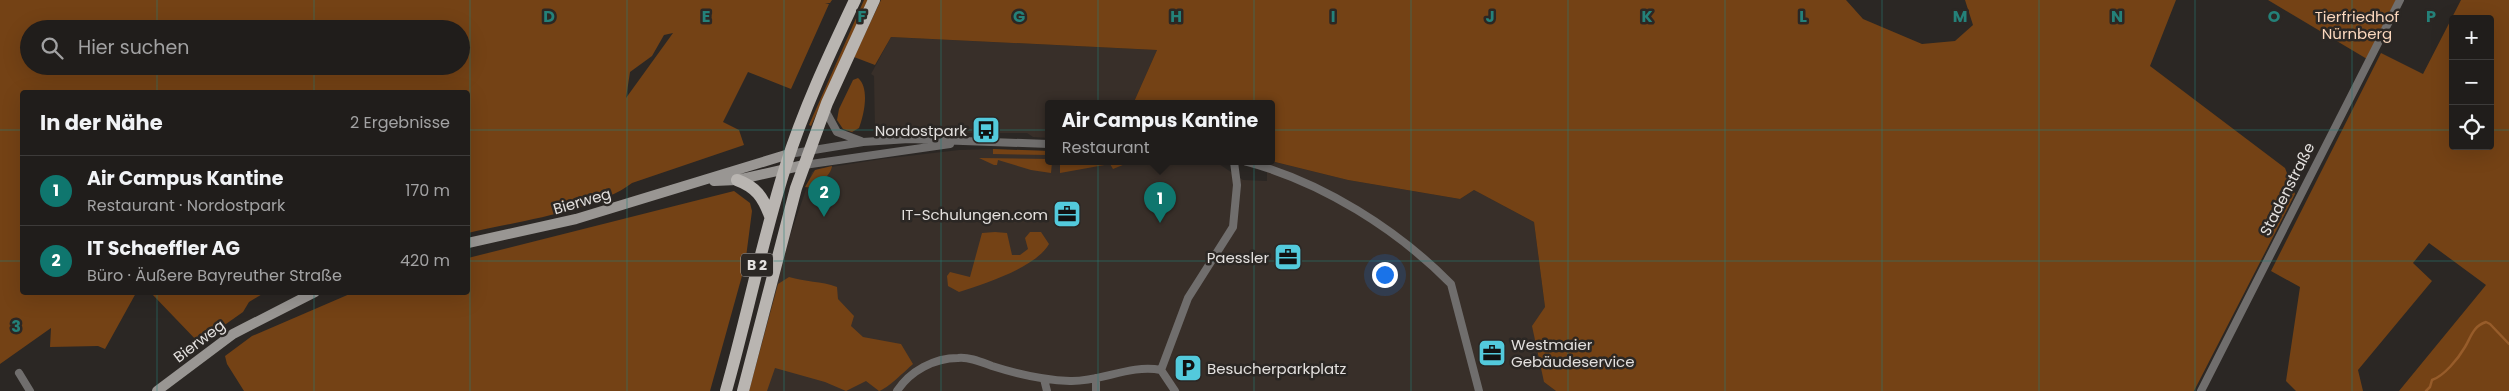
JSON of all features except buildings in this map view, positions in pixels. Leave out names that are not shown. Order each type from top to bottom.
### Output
[{"type":"main road","name":"B 2","points":[[726,391],[770,216],[789,154],[814,90],[854,0]]},
{"type":"main road","name":"B 2","points":[[743,391],[780,244],[809,150],[825,108],[874,0]]},
{"type":"main road","name":"Bierweg","points":[[470,243],[576,218],[703,182],[736,169],[789,154]]},
{"type":"main road","name":"Bierweg","points":[[703,182],[737,180],[804,165]]},
{"type":"main road","points":[[737,180],[750,185],[759,193],[770,216]]},
{"type":"main road","name":"Bierweg","points":[[158,391],[232,334],[309,295]]},
{"type":"street","name":"Stadenstraße","points":[[2201,391],[2400,0]]},
{"type":"street","points":[[825,108],[827,116],[837,132],[863,142]]},
{"type":"street","name":"Bierweg","points":[[789,154],[863,142],[918,139],[961,142]]},
{"type":"street","points":[[804,165],[961,142],[1045,144]]},
{"type":"street","points":[[1161,370],[1188,298],[1233,227],[1237,185],[1234,165]]},
{"type":"street","points":[[1259,165],[1271,168],[1339,199],[1414,250],[1438,271],[1450,284],[1479,391]]},
{"type":"street","points":[[897,391],[902,382],[919,369],[939,360],[959,357],[1044,379],[1073,381],[1148,368],[1161,370],[1175,391]]},
{"type":"street","points":[[19,373],[30,391]]},
{"type":"street","points":[[1096,378],[1096,391]]},
{"type":"street","points":[[1044,379],[1047,391]]},
{"type":"shaded area","points":[[891,37],[1157,50],[1135,100],[1045,100],[1045,138],[1033,137],[1027,133],[877,133],[875,131],[874,76],[871,74]]},
{"type":"shaded area","name":"Nordostpark","points":[[959,150],[1045,151],[1045,165],[1220,165],[1243,180],[1267,181],[1267,165],[1275,165],[1275,162],[1348,180],[1460,199],[1474,190],[1534,222],[1545,307],[1544,382],[1556,391],[749,391],[790,236],[812,172],[818,169],[882,159]]},
{"type":"green space","points":[[0,0],[832,0],[830,3],[825,3],[829,4],[791,89],[748,72],[723,122],[739,130],[744,145],[632,183],[617,193],[598,201],[531,220],[470,233],[470,90],[20,90],[20,295],[135,295],[105,349],[98,346],[50,347],[51,328],[0,364]],"holes":[[[673,33],[626,98],[630,72],[652,56],[664,35]]]},
{"type":"green space","points":[[864,0],[868,0],[811,126],[809,125]]},
{"type":"green space","points":[[881,0],[1846,0],[1863,19],[1922,44],[1955,41],[1973,25],[1965,0],[2176,0],[2150,66],[2285,168],[2295,194],[2194,391],[1556,391],[1544,382],[1532,326],[1545,307],[1534,222],[1474,190],[1460,199],[1348,180],[1275,162],[1275,100],[1135,100],[1157,50],[891,37],[875,65],[854,57]]},
{"type":"green space","name":"Tierfriedhof Nürnberg","points":[[2268,0],[2396,0],[2367,59]]},
{"type":"green space","points":[[2461,0],[2509,0],[2509,391],[2399,391],[2486,285],[2429,243],[2413,263],[2432,281],[2358,370],[2363,391],[2296,391],[2286,381],[2300,287],[2271,271],[2381,53],[2423,74],[2449,23],[2449,150],[2494,150],[2494,15],[2453,15]]},
{"type":"green space","points":[[858,78],[864,88],[865,102],[859,128],[852,132],[843,129],[837,120],[839,109],[853,80]]},
{"type":"green space","points":[[993,149],[1045,151],[1045,155],[993,154]]},
{"type":"green space","points":[[979,158],[1045,159],[1045,165],[1052,165],[1051,173],[1031,170],[998,160],[997,165]]},
{"type":"green space","points":[[1060,165],[1104,165],[1060,173]]},
{"type":"green space","points":[[1111,165],[1123,165],[1113,169]]},
{"type":"green space","points":[[832,166],[829,174],[822,181],[813,186],[805,187],[815,170]]},
{"type":"green space","points":[[734,191],[750,203],[752,211],[745,265],[710,391],[244,391],[227,364],[225,356],[252,336],[347,295],[470,295],[470,257]]},
{"type":"green space","points":[[1030,232],[1041,232],[1049,244],[1033,260],[1009,274],[959,292],[948,286],[947,276],[950,272],[970,277],[982,233],[1007,233],[1012,255],[1020,255],[1028,249],[1025,238]]},
{"type":"green space","points":[[789,277],[837,287],[838,299],[854,316],[851,326],[863,337],[901,344],[913,364],[879,391],[866,381],[846,391],[825,382],[775,368],[767,391],[749,391],[778,284]]},
{"type":"green space","points":[[153,295],[261,295],[249,302],[243,312],[199,343]]},
{"type":"waterway","points":[[2426,391],[2430,387],[2432,380],[2441,375],[2455,362],[2478,326],[2486,322],[2490,324],[2509,344]]},
{"type":"place","name":"Nordostpark","points":[[986,130]]},
{"type":"place","name":"IT-Schulungen.com","points":[[1067,214]]},
{"type":"place","name":"IT Schaeffler AG","points":[[824,217]]},
{"type":"place","name":"Air Campus Kantine","points":[[1160,223]]},
{"type":"place","name":"Paessler","points":[[1288,257]]},
{"type":"place","name":"Westmaier Gebäudeservice","points":[[1492,353]]},
{"type":"place","name":"Besucherparkplatz","points":[[1188,368]]}]
